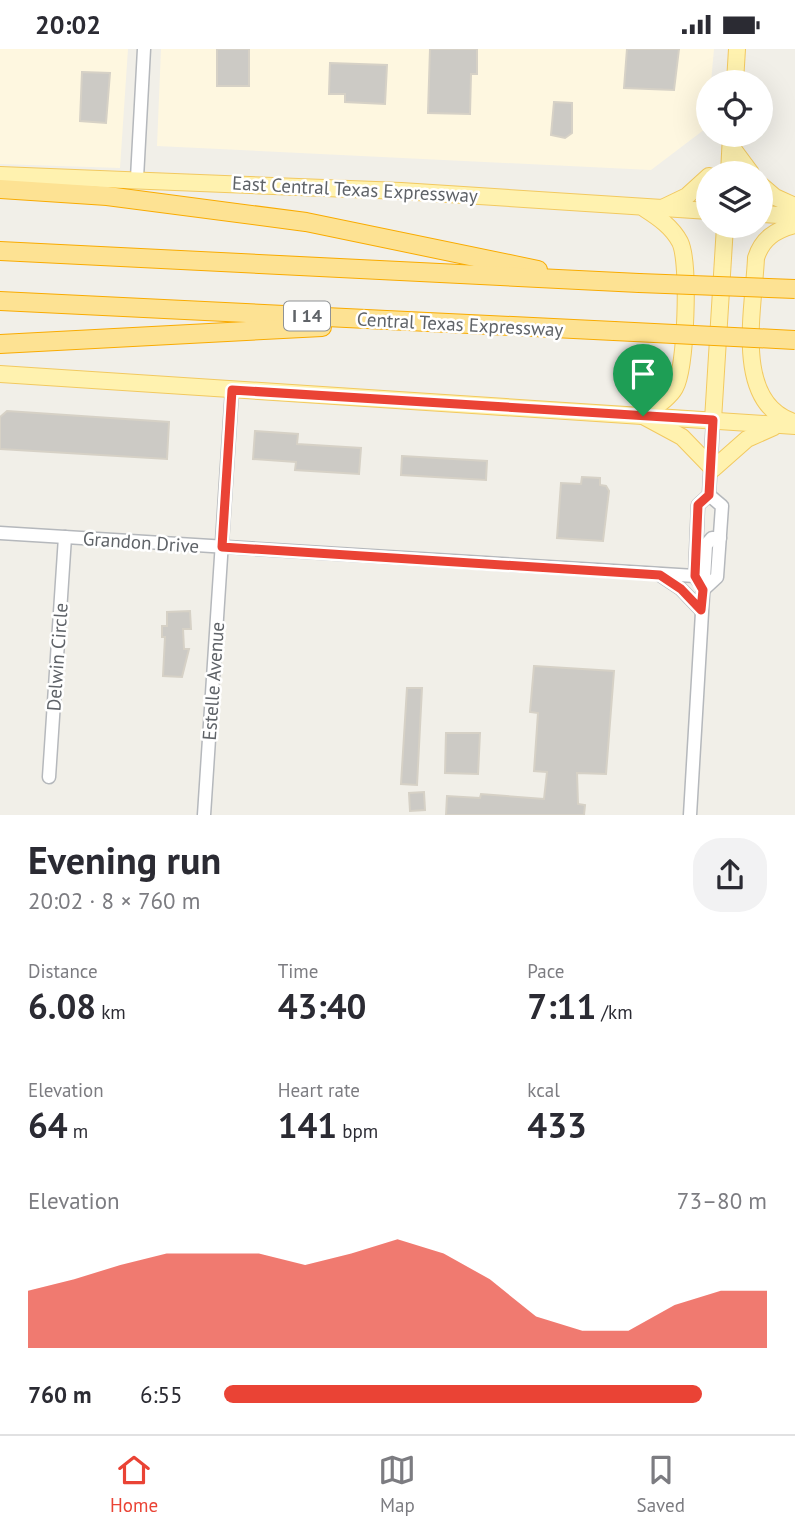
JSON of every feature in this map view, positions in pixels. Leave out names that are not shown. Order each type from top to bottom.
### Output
[{"type":"highway","points":[[0,189],[107,196],[306,222],[582,281]]},
{"type":"highway","points":[[0,251],[582,281],[795,289]]},
{"type":"highway","name":"Central Texas Expressway","points":[[0,301],[795,340]]},
{"type":"highway","points":[[0,344],[345,327],[368,320]]},
{"type":"main road","points":[[736,70],[737,49]]},
{"type":"main road","name":"East Central Texas Expressway","points":[[0,175],[477,195],[696,210]]},
{"type":"main road","points":[[661,209],[687,196],[696,188]]},
{"type":"main road","points":[[773,195],[795,207]]},
{"type":"main road","points":[[642,208],[666,222],[680,242],[686,263],[681,370],[675,389],[643,416]]},
{"type":"main road","points":[[773,215],[795,216]]},
{"type":"main road","points":[[790,424],[767,407],[756,387],[751,364],[756,258],[760,244],[780,229],[795,225]]},
{"type":"main road","points":[[713,420],[724,238]]},
{"type":"main road","points":[[0,374],[790,424]]},
{"type":"main road","points":[[643,416],[682,437],[713,469],[747,439],[790,424]]},
{"type":"street","points":[[137,179],[144,49]]},
{"type":"street","name":"Estelle Avenue","points":[[204,814],[232,390]]},
{"type":"street","points":[[690,814],[703,590],[695,576],[698,505],[709,495],[713,469],[713,420]]},
{"type":"street","points":[[703,590],[717,577],[720,538],[722,506],[709,495]]},
{"type":"street","name":"Grandon Drive","points":[[0,533],[695,576]]},
{"type":"street","name":"Delwin Circle","points":[[49,777],[65,537]]},
{"type":"street","points":[[660,575],[681,589],[701,610]]},
{"type":"shaded area","points":[[0,49],[128,49],[120,168],[0,164]]},
{"type":"shaded area","points":[[161,49],[714,49],[712,70],[696,70],[696,136],[651,170],[157,146]]},
{"type":"building","points":[[217,49],[249,49],[249,86],[217,86]]},
{"type":"building","points":[[430,49],[477,49],[477,74],[471,74],[470,114],[428,113]]},
{"type":"building","points":[[627,49],[679,49],[674,90],[624,88]]},
{"type":"building","points":[[330,63],[387,65],[385,104],[345,102],[345,94],[329,94]]},
{"type":"building","points":[[82,72],[110,73],[106,123],[80,121]]},
{"type":"building","points":[[554,102],[572,103],[572,133],[565,138],[551,135]]},
{"type":"building","points":[[7,411],[169,422],[167,459],[0,449],[0,417]]},
{"type":"building","points":[[255,431],[298,434],[297,444],[361,448],[359,474],[295,470],[296,462],[253,459]]},
{"type":"building","points":[[402,456],[487,461],[486,480],[401,475]]},
{"type":"building","points":[[582,477],[600,478],[600,485],[606,486],[609,491],[603,541],[557,538],[561,483],[581,484]]},
{"type":"building","points":[[190,611],[191,629],[183,629],[184,649],[189,649],[182,677],[163,676],[165,637],[162,637],[162,626],[167,626],[167,612]]},
{"type":"building","points":[[534,666],[614,671],[606,774],[577,773],[578,804],[585,805],[584,815],[446,815],[447,796],[480,798],[481,794],[544,799],[547,772],[534,771],[538,713],[530,712]]},
{"type":"building","points":[[407,688],[422,688],[417,785],[401,784]]},
{"type":"building","points":[[446,733],[480,733],[478,774],[445,773]]},
{"type":"building","points":[[424,792],[425,810],[410,811],[409,793]]},
{"type":"route","points":[[232,390],[643,416],[713,420],[713,469],[709,495],[698,505],[695,576],[703,590],[701,610],[681,589],[660,575],[222,547],[232,390]]}]
